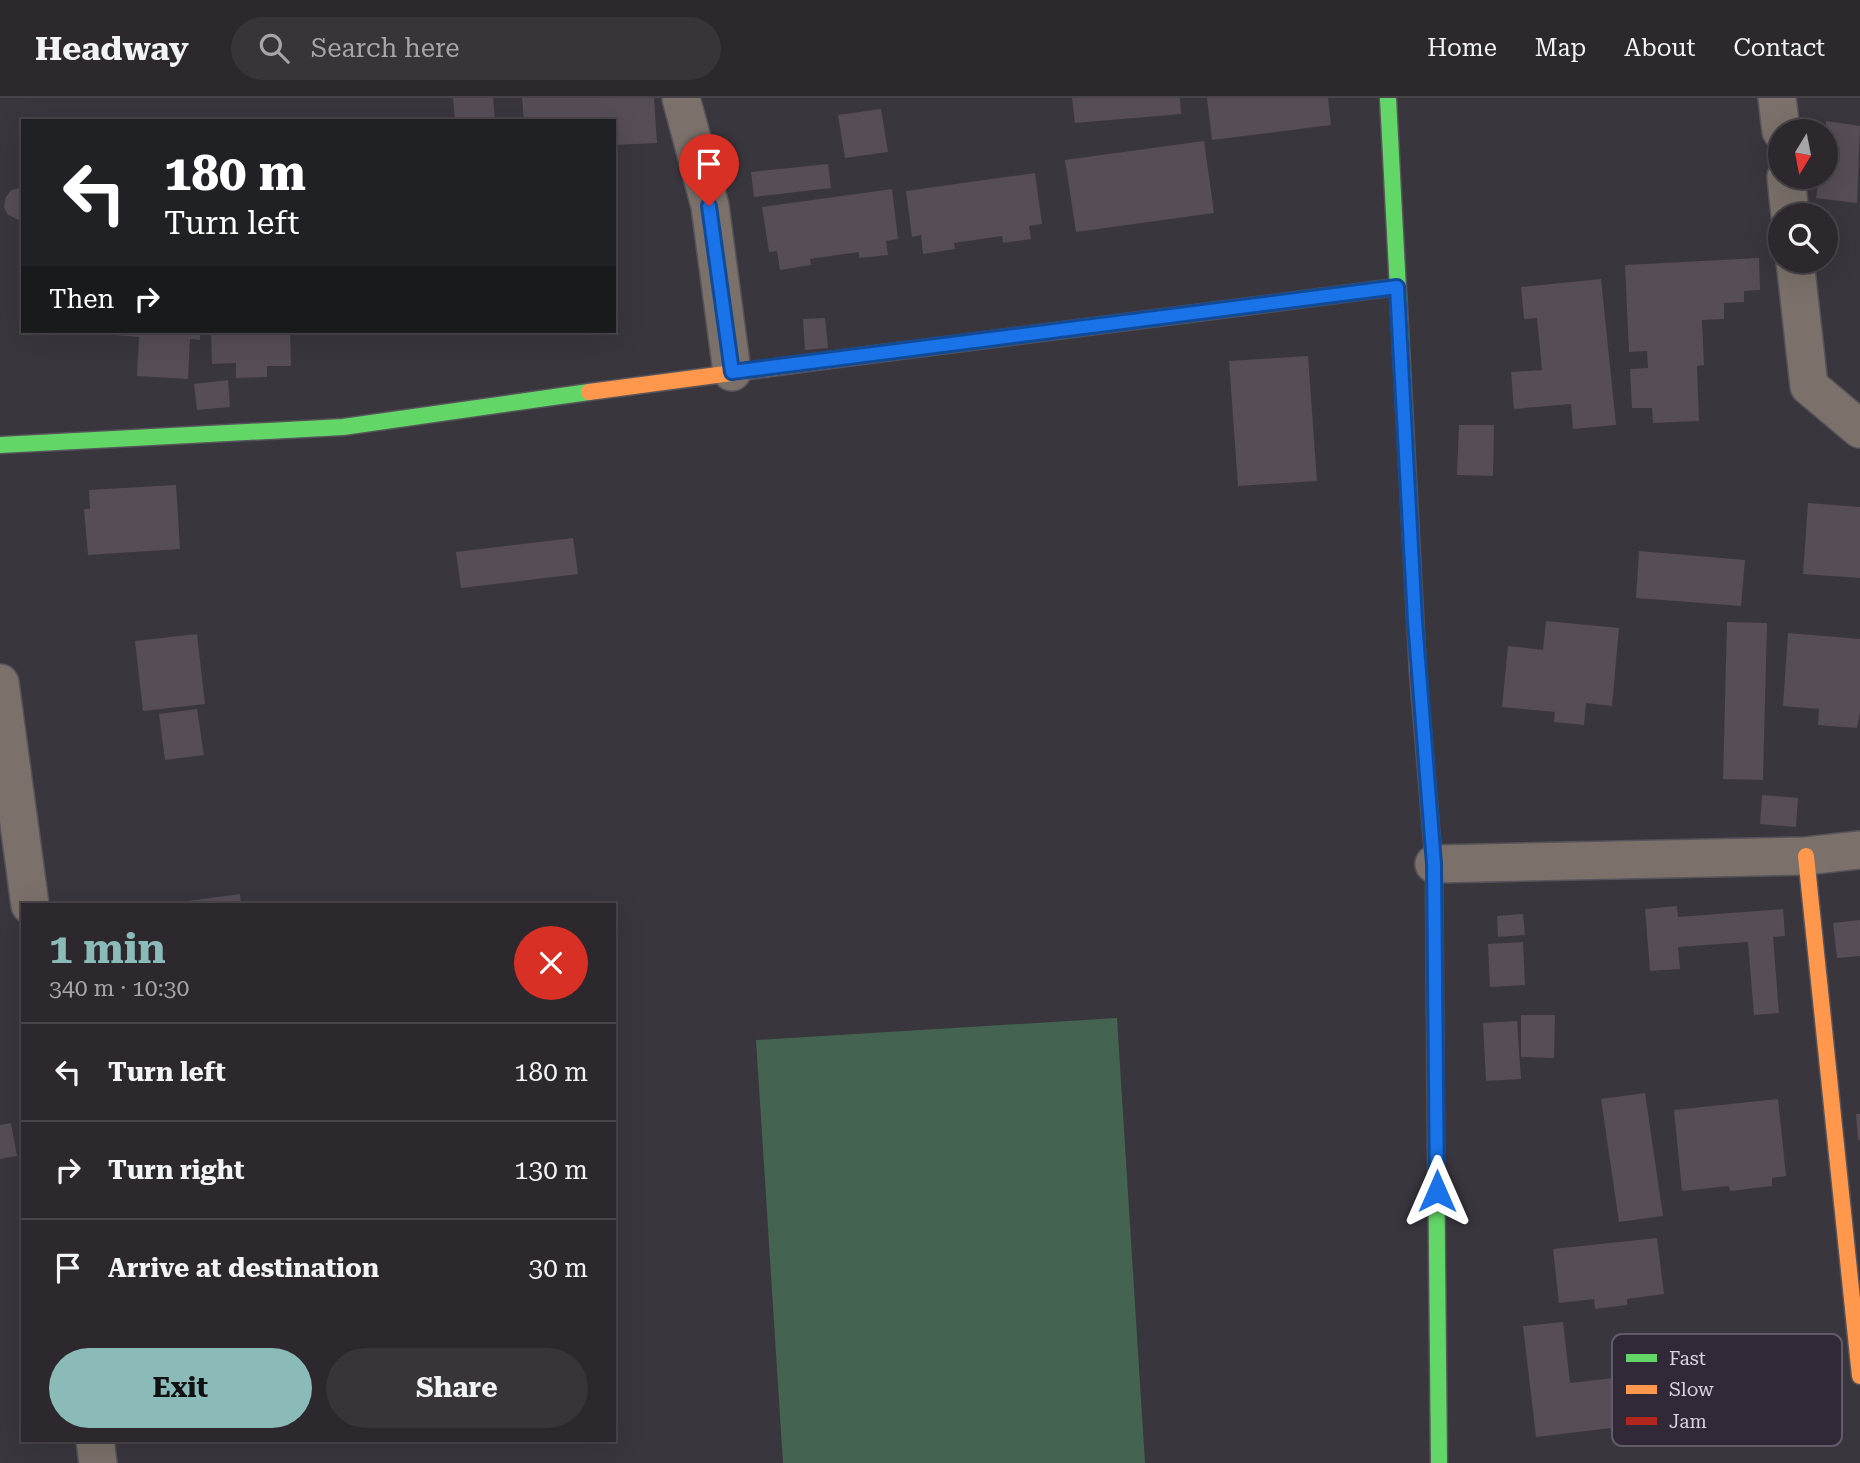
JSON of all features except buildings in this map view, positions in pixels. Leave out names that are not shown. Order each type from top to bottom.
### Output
[{"type":"street","points":[[681,98],[709,206],[732,372]]},
{"type":"street","points":[[1388,98],[1415,621],[1434,864],[1439,1463]]},
{"type":"street","points":[[1777,98],[1780,119]]},
{"type":"street","points":[[1796,273],[1809,386],[1860,429]]},
{"type":"street","points":[[0,445],[343,427],[732,372],[1397,287]]},
{"type":"street","points":[[0,683],[30,903]]},
{"type":"street","points":[[1434,864],[1806,856],[1860,850]]},
{"type":"street","points":[[1806,856],[1860,1376]]},
{"type":"street","points":[[95,1442],[98,1463]]},
{"type":"green space","points":[[1117,1018],[1145,1463],[783,1463],[756,1040]]},
{"type":"traffic: fast","points":[[1388,98],[1418,673]]},
{"type":"traffic: fast","points":[[868,355],[1243,307]]},
{"type":"traffic: fast","points":[[0,445],[343,427],[589,392]]},
{"type":"traffic: fast","points":[[1436,1146],[1439,1463]]},
{"type":"traffic: slow","points":[[1243,307],[1397,287]]},
{"type":"traffic: slow","points":[[589,392],[868,355]]},
{"type":"traffic: slow","points":[[1806,856],[1860,1376]]},
{"type":"traffic: jam","points":[[1418,673],[1434,864],[1436,1146]]},
{"type":"route","points":[[709,206],[732,372],[1397,287],[1415,621],[1434,864],[1437,1191]]}]
